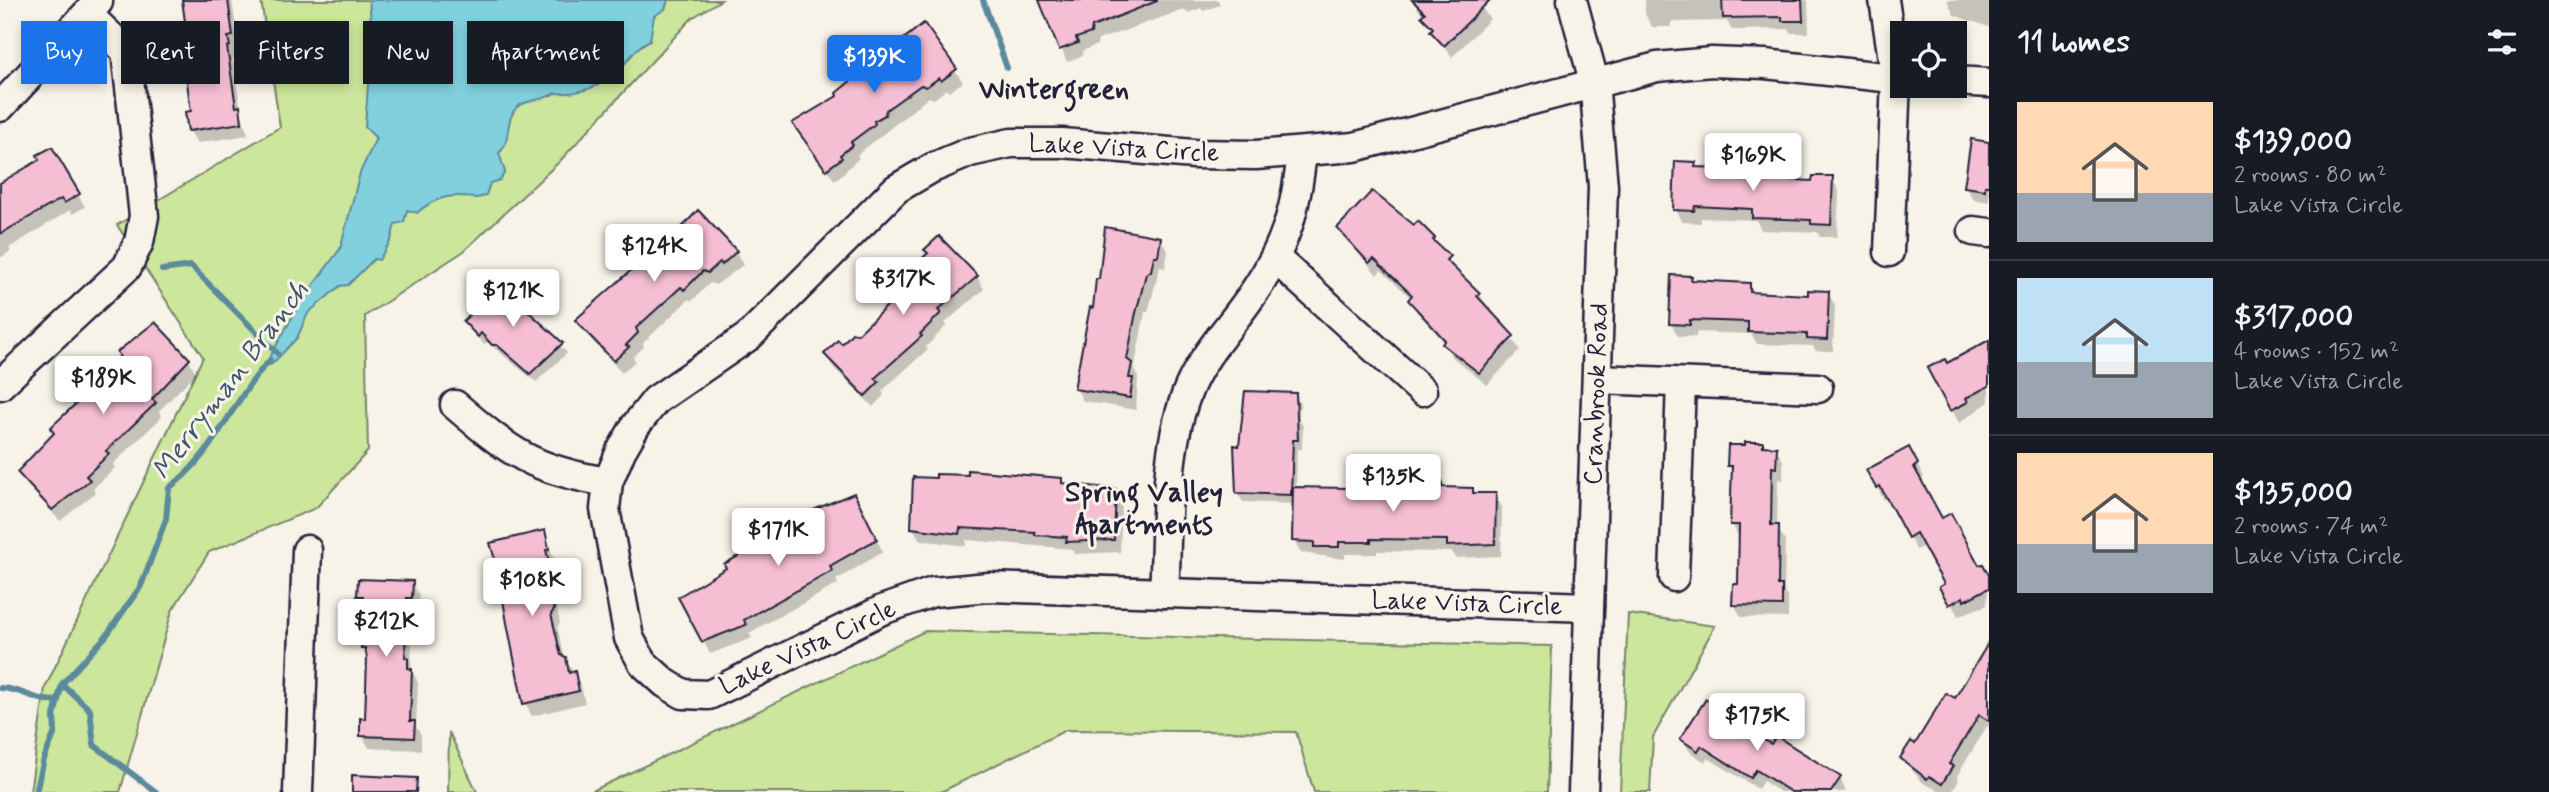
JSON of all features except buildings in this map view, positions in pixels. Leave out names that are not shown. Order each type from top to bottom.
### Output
[{"type":"street","name":"Cranbrook Road","points":[[1572,0],[1594,81],[1603,186],[1583,792]]},
{"type":"street","points":[[1884,0],[1890,32]]},
{"type":"street","points":[[0,107],[94,8],[126,51],[144,190],[144,216],[139,242],[127,267],[0,385]]},
{"type":"street","name":"Lake Vista Circle","points":[[1589,607],[989,587],[933,592],[881,610],[709,695],[683,694],[643,663],[629,638],[606,509],[608,482],[636,425],[656,400],[749,336],[895,189],[932,168],[970,152],[1011,143],[1062,143],[1194,154],[1302,152],[1354,147],[1594,81],[1657,67],[1712,62],[1765,64],[1890,78]]},
{"type":"street","points":[[1967,82],[1989,83]]},
{"type":"street","points":[[1889,252],[1898,98]]},
{"type":"street","points":[[1164,593],[1172,464],[1178,421],[1207,354],[1252,295],[1275,258],[1297,202],[1302,152]]},
{"type":"street","points":[[1275,258],[1422,391]]},
{"type":"street","points":[[1598,379],[1818,388]]},
{"type":"street","points":[[1674,577],[1681,383]]},
{"type":"street","points":[[455,405],[506,448],[536,464],[566,475],[608,482]]},
{"type":"street","points":[[298,792],[307,550]]},
{"type":"green space","points":[[261,0],[721,0],[692,18],[559,162],[464,251],[365,316],[368,451],[316,508],[209,552],[172,611],[120,792],[30,792],[45,688],[203,357],[117,225],[280,127],[274,84],[349,84],[349,21],[264,21]]},
{"type":"green space","points":[[1628,614],[1715,626],[1653,737],[1650,792],[1620,792]]},
{"type":"green space","points":[[925,631],[1552,646],[1547,792],[1314,792],[1296,732],[1066,730],[941,792],[590,792]]},
{"type":"green space","points":[[449,732],[477,792],[448,792]]},
{"type":"water","points":[[369,0],[668,0],[665,9],[654,16],[650,40],[624,65],[624,21],[467,21],[467,84],[600,84],[582,91],[555,93],[517,107],[499,153],[505,172],[500,180],[490,183],[486,195],[475,198],[446,197],[417,213],[407,210],[404,222],[395,224],[391,240],[379,260],[374,259],[348,285],[340,286],[308,313],[297,338],[272,364],[265,366],[300,303],[340,249],[360,173],[376,138],[365,127],[368,84],[453,84],[453,21],[371,21]]},
{"type":"waterway","points":[[983,0],[1007,68]]},
{"type":"waterway","points":[[162,270],[191,266],[277,353]]},
{"type":"waterway","name":"Merryman Branch","points":[[36,792],[44,759],[55,732],[54,716],[62,684],[106,636],[141,586],[166,519],[169,488],[199,460],[270,360]]},
{"type":"waterway","points":[[62,684],[90,710],[94,745],[156,792]]},
{"type":"waterway","points":[[0,688],[58,701]]},
{"type":"district","name":"Wintergreen","points":[[1054,90]]},
{"type":"district","name":"Spring Valley Apartments","points":[[1144,509]]}]
